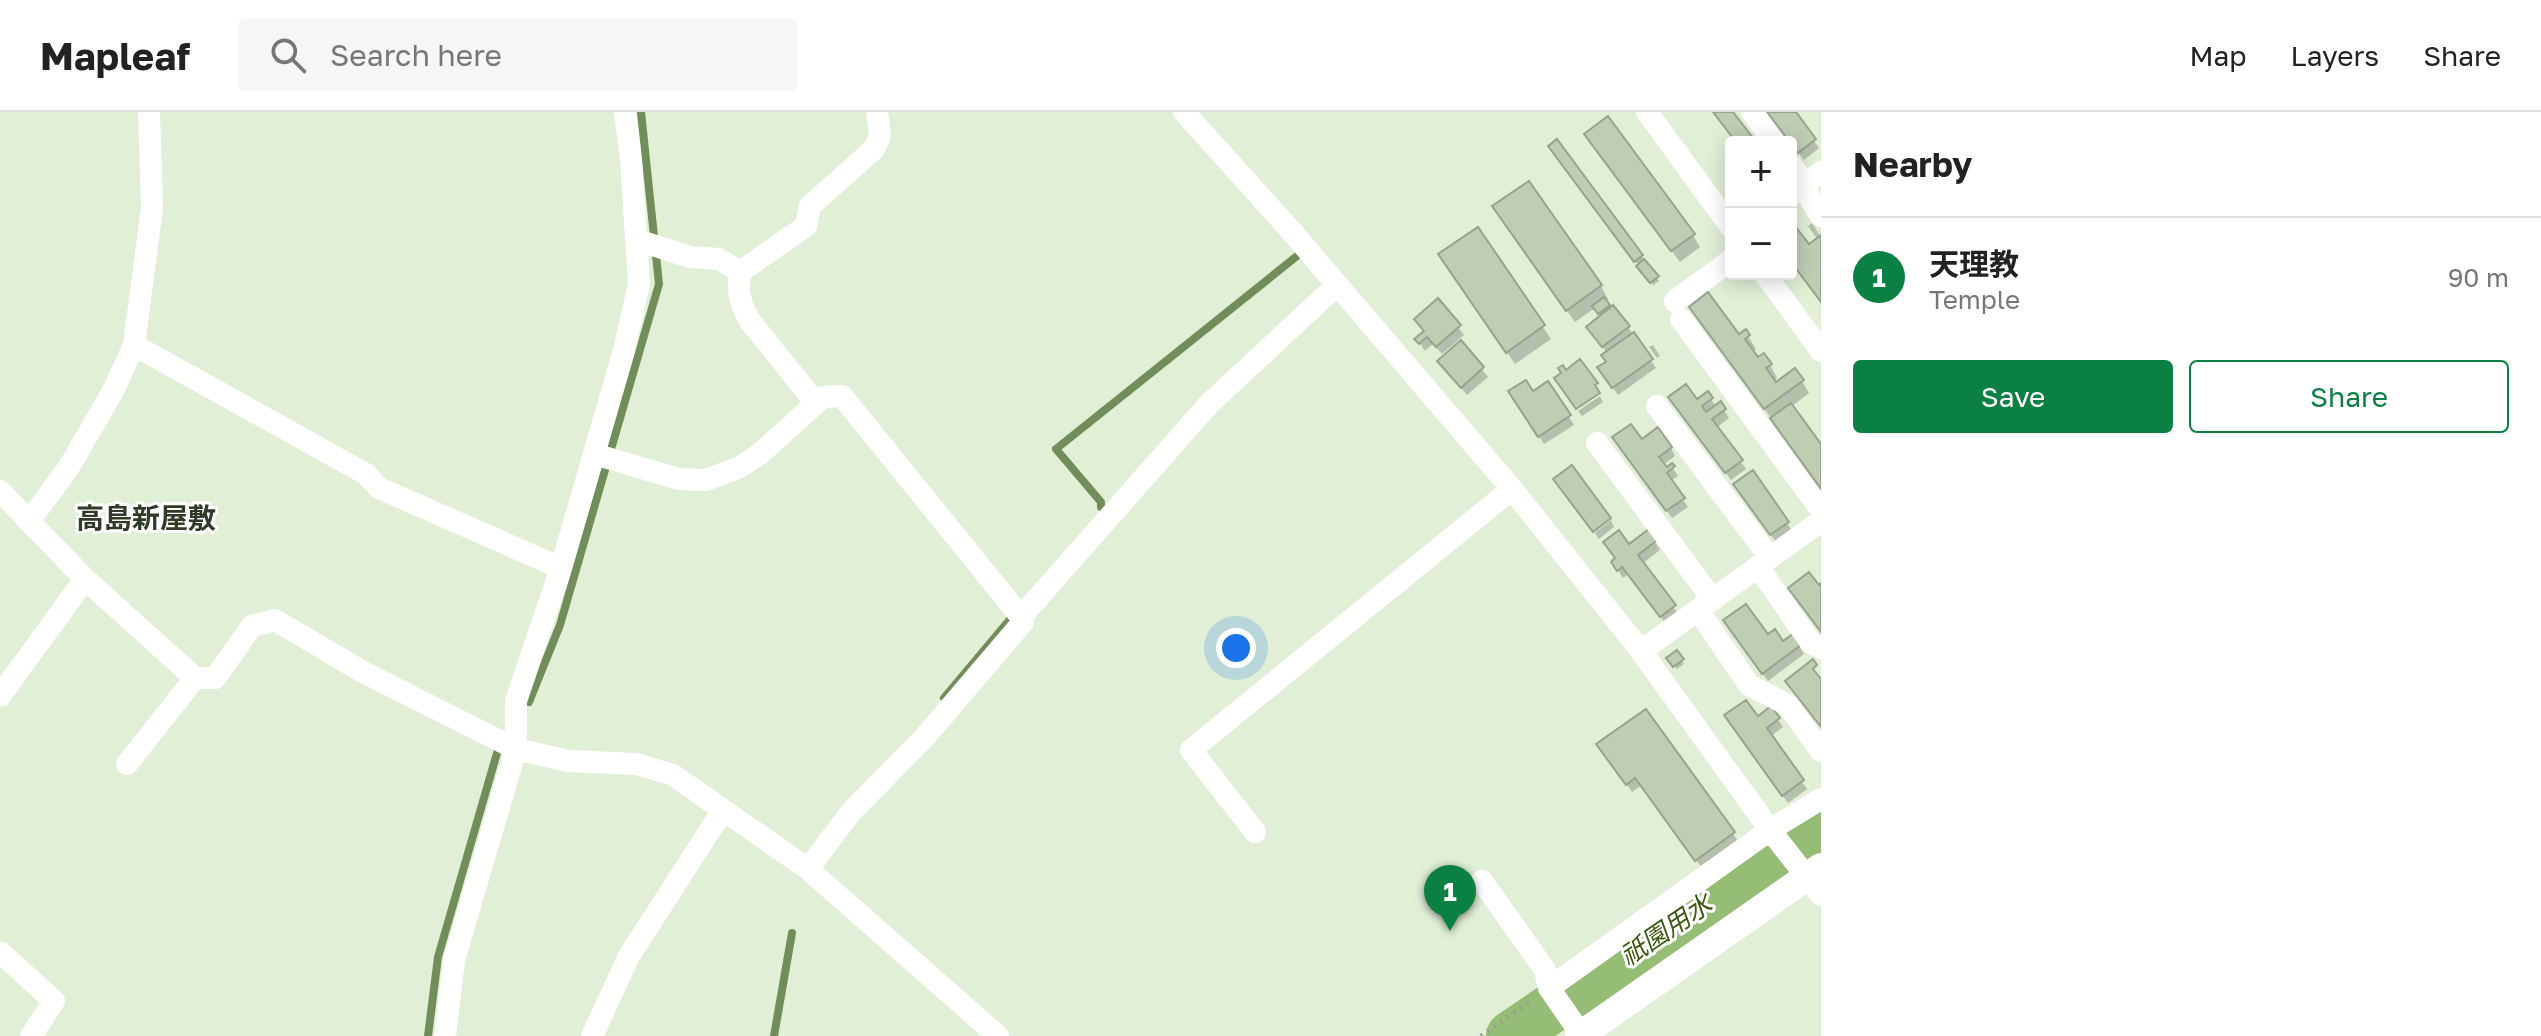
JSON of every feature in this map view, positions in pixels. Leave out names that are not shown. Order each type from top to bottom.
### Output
[{"type":"street","points":[[30,520],[76,454],[114,389],[134,345],[152,208],[149,112]]},
{"type":"street","points":[[445,1036],[454,960],[516,749],[516,701],[561,568],[604,457],[648,244],[625,112]]},
{"type":"street","points":[[815,402],[745,314],[737,291],[740,272],[806,226],[810,206],[874,149],[880,135],[877,112]]},
{"type":"street","points":[[1184,112],[1512,489],[1641,651],[1772,832],[1811,875],[1576,1028],[1550,989],[1545,970],[1482,881]]},
{"type":"street","points":[[1647,112],[1725,219]]},
{"type":"street","points":[[1752,112],[1770,136]]},
{"type":"street","points":[[1806,184],[1807,197],[1821,216]]},
{"type":"street","points":[[648,244],[690,257],[719,259],[740,272]]},
{"type":"street","points":[[1641,651],[1819,523],[1678,310],[1725,266]]},
{"type":"street","points":[[1769,280],[1821,351]]},
{"type":"street","points":[[1021,617],[1209,404],[1336,286]]},
{"type":"street","points":[[134,345],[366,474],[379,488],[561,568]]},
{"type":"street","points":[[604,457],[679,479],[706,480],[740,467],[761,453],[823,397],[842,396],[1021,617],[1023,622],[924,738],[851,812],[808,869]]},
{"type":"street","points":[[1657,406],[1764,562],[1811,643],[1821,648]]},
{"type":"street","points":[[1597,443],[1706,605],[1749,685],[1788,705],[1821,751]]},
{"type":"street","points":[[1255,832],[1191,750],[1512,489]]},
{"type":"street","points":[[0,491],[85,579],[195,678],[215,678],[252,626],[275,620],[363,672],[516,749],[568,761],[637,764],[673,775],[808,869],[998,1036]]},
{"type":"street","points":[[0,696],[85,579]]},
{"type":"street","points":[[127,764],[195,678]]},
{"type":"street","points":[[1550,989],[1821,799]]},
{"type":"street","points":[[592,1036],[629,956],[723,810]]},
{"type":"street","points":[[0,952],[54,1001],[31,1036]]},
{"type":"path","points":[[1481,1036],[1550,989]]},
{"type":"building","points":[[1713,112],[1733,112],[1751,136],[1731,136]]},
{"type":"building","points":[[1767,112],[1796,112],[1816,139],[1798,153],[1797,136],[1785,136]]},
{"type":"building","points":[[1608,116],[1695,234],[1671,251],[1584,134]]},
{"type":"building","points":[[1557,139],[1643,255],[1634,262],[1548,146]]},
{"type":"building","points":[[1529,181],[1602,285],[1566,311],[1492,206]]},
{"type":"building","points":[[1478,227],[1545,325],[1506,353],[1438,254]]},
{"type":"building","points":[[1797,229],[1809,244],[1821,235],[1821,302],[1797,270]]},
{"type":"building","points":[[1644,259],[1659,276],[1650,283],[1636,266]]},
{"type":"building","points":[[1708,292],[1739,334],[1746,329],[1750,335],[1745,339],[1758,357],[1764,353],[1772,364],[1766,368],[1776,382],[1795,368],[1804,380],[1764,409],[1689,307]]},
{"type":"building","points":[[1604,297],[1610,305],[1598,314],[1592,306]]},
{"type":"building","points":[[1438,298],[1461,325],[1436,347],[1427,337],[1419,344],[1414,339],[1424,331],[1414,319]]},
{"type":"building","points":[[1613,305],[1630,326],[1602,347],[1586,327]]},
{"type":"building","points":[[1634,332],[1653,359],[1612,388],[1597,367],[1606,362],[1601,355]]},
{"type":"building","points":[[1461,340],[1484,367],[1461,388],[1437,361]]},
{"type":"building","points":[[1580,359],[1598,383],[1595,385],[1600,393],[1576,409],[1554,378],[1561,373],[1558,368],[1563,365],[1566,370]]},
{"type":"building","points":[[1526,380],[1533,391],[1548,381],[1571,415],[1538,437],[1508,391]]},
{"type":"building","points":[[1686,384],[1697,399],[1708,391],[1713,398],[1702,406],[1706,412],[1721,401],[1726,409],[1712,419],[1743,460],[1725,473],[1668,397]]},
{"type":"building","points":[[1791,403],[1821,444],[1821,489],[1770,418]]},
{"type":"building","points":[[1631,424],[1642,439],[1658,427],[1672,447],[1659,457],[1667,467],[1672,463],[1675,466],[1667,473],[1685,498],[1666,511],[1612,437]]},
{"type":"building","points":[[1572,465],[1611,518],[1593,532],[1553,479]]},
{"type":"building","points":[[1753,470],[1789,522],[1770,535],[1733,484]]},
{"type":"building","points":[[1649,529],[1657,540],[1638,555],[1676,605],[1660,617],[1622,567],[1617,571],[1611,562],[1615,558],[1603,542],[1619,530],[1629,544]]},
{"type":"building","points":[[1809,572],[1819,585],[1821,583],[1821,632],[1788,588]]},
{"type":"building","points":[[1746,604],[1768,634],[1775,629],[1783,641],[1793,634],[1801,645],[1762,674],[1723,620]]},
{"type":"building","points":[[1677,650],[1684,659],[1673,667],[1666,658]]},
{"type":"building","points":[[1813,659],[1817,665],[1813,669],[1821,679],[1821,727],[1785,681]]},
{"type":"building","points":[[1746,700],[1758,716],[1771,706],[1780,718],[1767,728],[1804,780],[1782,796],[1724,715]]},
{"type":"building","points":[[1646,709],[1735,832],[1695,861],[1635,778],[1626,785],[1596,744]]},
{"type":"waterway","points":[[529,702],[560,625],[659,284],[641,112]]},
{"type":"waterway","points":[[1101,507],[1101,502],[1056,449],[1297,256]]},
{"type":"waterway","points":[[944,698],[1012,617]]},
{"type":"waterway","points":[[428,1036],[438,957],[497,753]]},
{"type":"waterway","name":"祇園用水","points":[[1511,1036],[1821,824]]},
{"type":"waterway","points":[[774,1036],[792,933]]},
{"type":"place","name":"天理教","points":[[1450,931]]},
{"type":"district","name":"高島新屋敷","points":[[146,518]]}]
